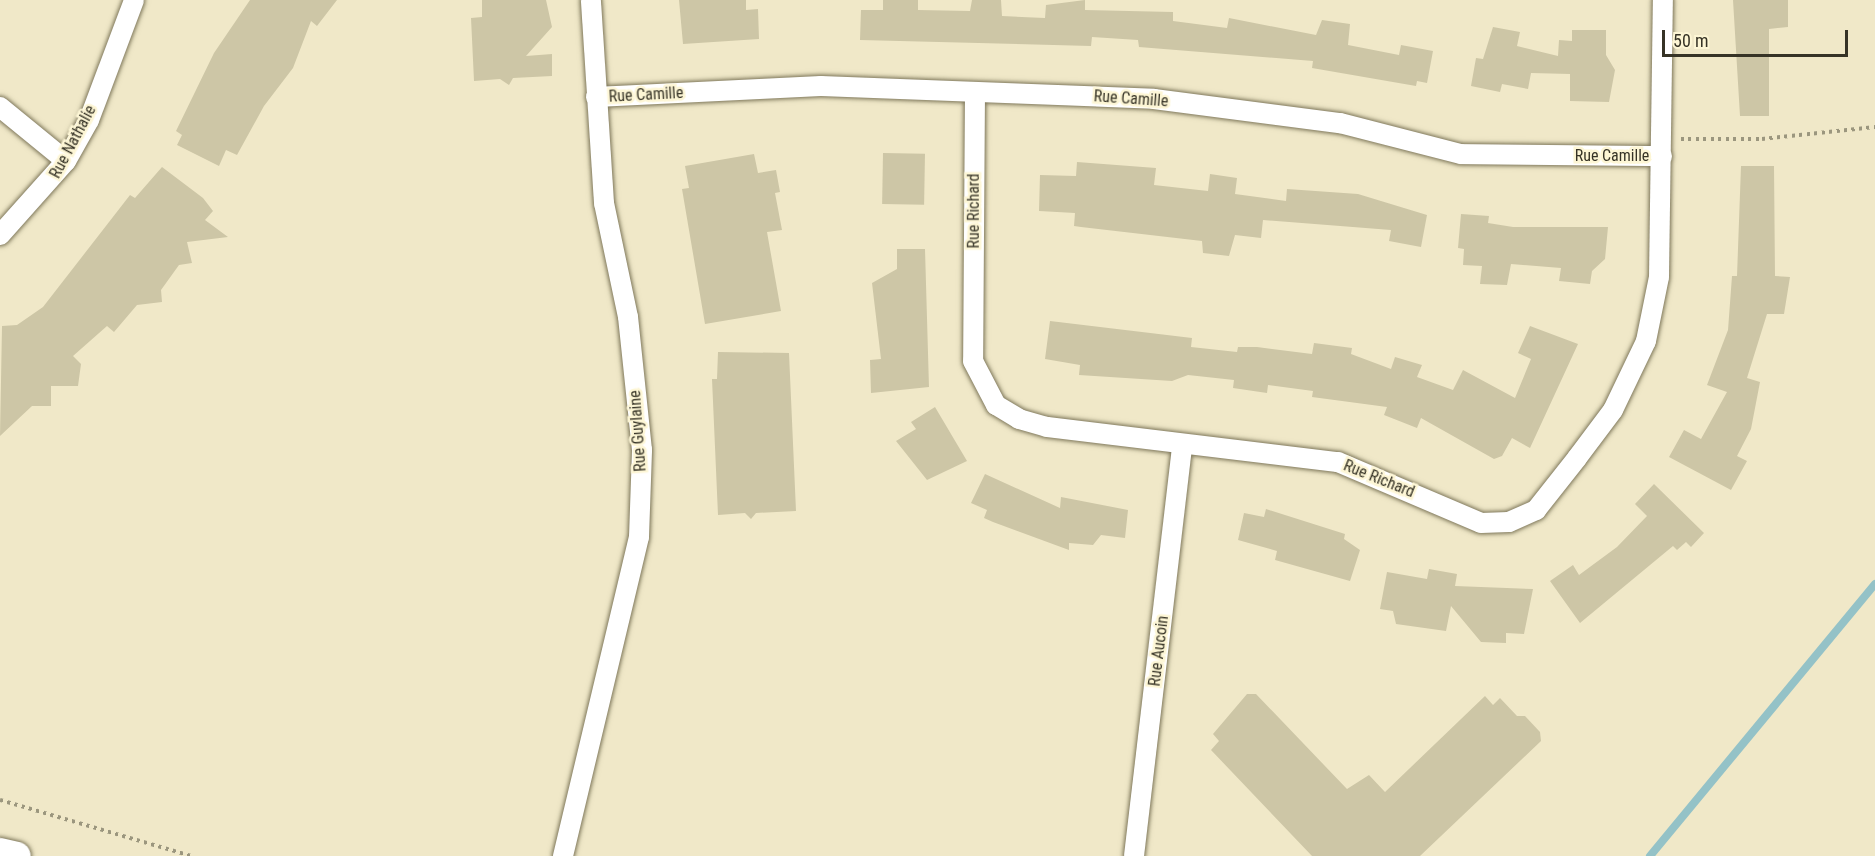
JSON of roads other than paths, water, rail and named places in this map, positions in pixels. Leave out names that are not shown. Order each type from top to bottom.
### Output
[{"type":"main road","points":[[0,852],[17,856]]},
{"type":"street","name":"Rue Nathalie","points":[[0,235],[66,161],[89,120],[134,0]]},
{"type":"street","name":"Rue Guylaine","points":[[563,856],[639,537],[642,450],[628,317],[604,203],[591,0]]},
{"type":"street","name":"Rue Richard","points":[[975,92],[973,361],[983,387],[996,405],[1019,419],[1182,445],[1338,462],[1481,523],[1509,522],[1536,510],[1613,410],[1646,341],[1659,277],[1664,0]]},
{"type":"street","name":"Rue Camille","points":[[596,97],[821,86],[1154,99],[1340,123],[1461,154],[1662,148]]},
{"type":"street","points":[[0,107],[66,161]]},
{"type":"street","name":"Rue Aucoin","points":[[1134,856],[1182,445]]},
{"type":"waterway","points":[[1650,856],[1875,584]]}]
